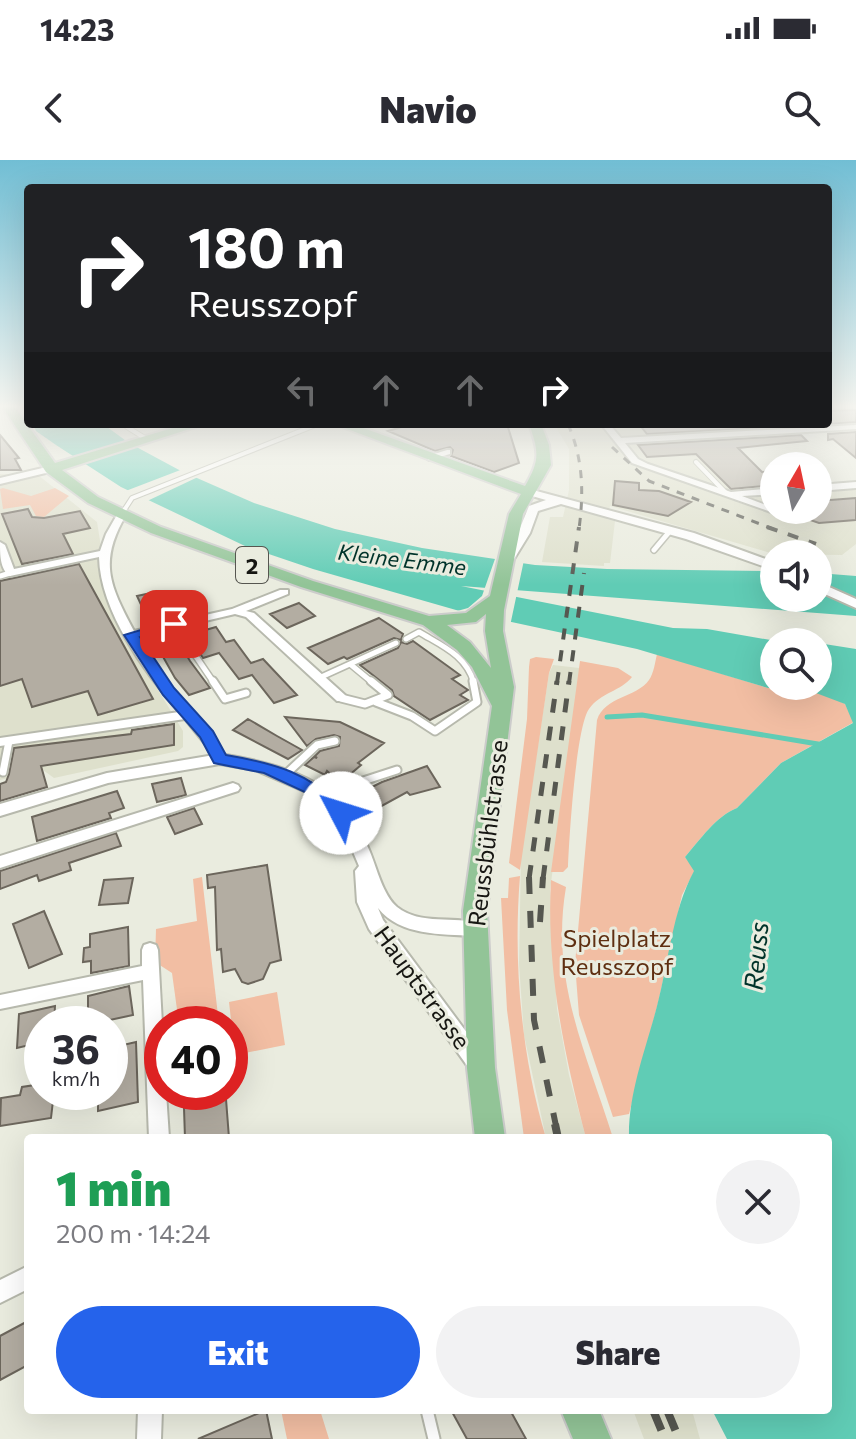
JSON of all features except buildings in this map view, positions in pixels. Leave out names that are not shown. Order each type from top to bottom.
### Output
[{"type":"main road","points":[[49,466],[51,469],[64,466]]},
{"type":"main road","points":[[452,466],[529,492],[670,531],[760,561]]},
{"type":"main road","points":[[509,556],[516,514],[542,466]]},
{"type":"main road","name":"2","points":[[51,469],[93,500],[121,515],[251,565],[428,621],[465,644],[478,659],[501,708]]},
{"type":"main road","points":[[491,480],[514,481],[540,474]]},
{"type":"main road","points":[[540,474],[548,491],[566,503]]},
{"type":"main road","points":[[491,480],[510,495],[516,514]]},
{"type":"main road","points":[[509,556],[536,506],[566,503]]},
{"type":"main road","name":"Reussbühlstrasse","points":[[489,1134],[481,1068],[474,929],[505,678],[494,625],[496,599],[509,556]]},
{"type":"main road","points":[[832,593],[856,604]]},
{"type":"main road","points":[[428,621],[464,620],[496,599]]},
{"type":"main road","points":[[582,1414],[592,1439]]},
{"type":"street","points":[[644,466],[760,505]]},
{"type":"street","points":[[2,479],[51,469]]},
{"type":"street","points":[[832,487],[856,485]]},
{"type":"street","points":[[727,494],[760,492]]},
{"type":"street","points":[[121,515],[104,553],[109,590],[131,635],[159,678],[207,735],[220,759]]},
{"type":"street","points":[[0,545],[5,574],[104,553]]},
{"type":"street","points":[[131,635],[235,611],[284,592]]},
{"type":"street","points":[[235,611],[250,615],[341,698]]},
{"type":"street","points":[[5,742],[188,715]]},
{"type":"street","name":"Hauptstrasse","points":[[0,810],[107,778],[220,759],[258,765],[312,788],[347,820],[382,901],[397,917],[424,926],[474,929]]},
{"type":"street","points":[[0,862],[233,788]]},
{"type":"street","name":"Hauptstrasse","points":[[363,857],[366,902],[375,924],[481,1068]]},
{"type":"street","points":[[150,950],[159,1134]]},
{"type":"street","points":[[0,1002],[149,972]]},
{"type":"street","points":[[0,1292],[24,1279]]},
{"type":"street","points":[[149,1439],[150,1414]]},
{"type":"lane","points":[[121,515],[134,497],[209,466]]},
{"type":"lane","points":[[700,466],[727,494]]},
{"type":"lane","points":[[654,550],[670,531]]},
{"type":"lane","points":[[174,624],[225,699],[246,693]]},
{"type":"lane","points":[[341,698],[350,703],[376,702],[412,716],[435,731],[477,702],[475,677],[468,664],[419,632],[406,639]]},
{"type":"lane","points":[[319,678],[396,643]]},
{"type":"lane","points":[[350,664],[388,695],[376,702]]},
{"type":"lane","points":[[285,775],[317,745],[335,741]]},
{"type":"lane","points":[[3,772],[5,742]]},
{"type":"lane","points":[[328,801],[360,782],[397,770]]},
{"type":"lane","points":[[428,1414],[434,1439]]},
{"type":"shaded area","points":[[569,466],[752,466],[760,474],[760,524],[832,524],[832,488],[856,487],[856,544],[842,555],[832,555],[832,540],[760,540],[760,550],[610,506],[607,519],[615,521],[610,563],[604,563],[604,566],[542,562],[550,517],[563,517],[569,490]]},
{"type":"shaded area","points":[[0,474],[38,475],[97,522],[112,614],[183,731],[183,747],[178,751],[54,778],[43,770],[0,780]]},
{"type":"shaded area","points":[[553,665],[579,668],[550,890],[557,1009],[569,1075],[585,1134],[545,1134],[524,1035],[519,964],[521,857],[549,673]]},
{"type":"shaded area","points":[[635,1414],[693,1414],[700,1439],[644,1439]]},
{"type":"green space","points":[[55,488],[69,496],[44,517],[36,516],[30,505],[3,509],[0,489],[31,496]]},
{"type":"green space","name":"Spielplatz Reusszopf","points":[[657,654],[760,686],[760,700],[832,700],[832,697],[845,704],[854,722],[781,763],[737,808],[715,823],[685,857],[695,870],[682,895],[629,1114],[613,1117],[579,1015],[575,964],[597,720],[607,706],[643,686],[653,671]]},
{"type":"green space","points":[[530,659],[554,659],[549,673],[520,870],[509,863],[527,719]]},
{"type":"green space","points":[[580,661],[618,668],[632,677],[594,704],[584,720],[574,785],[568,867],[563,872],[551,872]]},
{"type":"green space","points":[[520,876],[518,942],[521,1008],[530,1074],[545,1134],[523,1134],[507,1010],[501,898],[508,898],[509,878]]},
{"type":"green space","points":[[202,877],[217,1006],[177,1006],[172,973],[155,962],[156,929],[197,921],[193,879]]},
{"type":"green space","points":[[551,880],[566,887],[562,921],[567,985],[573,1015],[612,1134],[585,1134],[558,1010],[550,913]]},
{"type":"green space","points":[[277,992],[285,1045],[248,1052],[248,1006],[229,1006],[229,1002]]},
{"type":"green space","points":[[282,1414],[321,1414],[329,1439],[287,1439]]},
{"type":"water","name":"Kleine Emme","points":[[88,466],[171,466],[254,503],[335,529],[422,548],[535,565],[760,571],[760,609],[461,586],[673,628],[707,629],[760,638],[760,686],[637,649],[456,610],[245,546],[121,487]]},
{"type":"water","points":[[832,574],[856,576],[856,616],[803,612],[832,612]]},
{"type":"water","name":"Reuss","points":[[832,645],[856,649],[856,1439],[727,1439],[714,1414],[832,1414],[832,1134],[629,1134],[631,1104],[676,920],[694,871],[685,857],[715,823],[737,808],[781,763],[853,723],[845,704],[832,699]]},
{"type":"pier","points":[[183,469],[198,477],[145,502],[123,492]]},
{"type":"pier","points":[[496,556],[524,560],[510,626],[450,613],[468,608],[482,596]]},
{"type":"waterway","points":[[607,717],[642,715],[824,745]]},
{"type":"railway","points":[[579,529],[582,501],[580,466]]},
{"type":"railway","points":[[632,466],[649,481],[773,529]]},
{"type":"railway","points":[[557,683],[579,527]]},
{"type":"railway","points":[[767,527],[804,540]]},
{"type":"railway","points":[[569,683],[584,573]]},
{"type":"railway","points":[[529,879],[557,681]]},
{"type":"railway","points":[[543,879],[569,681]]},
{"type":"railway","points":[[540,922],[543,877]]},
{"type":"railway","points":[[529,879],[534,1020],[556,1126]]},
{"type":"railway","points":[[555,1124],[557,1134]]},
{"type":"railway","points":[[655,1414],[665,1439]]},
{"type":"railway","points":[[669,1414],[679,1439]]},
{"type":"route","points":[[174,624],[131,635],[168,691],[207,735],[220,759],[268,768],[312,788],[341,813]]}]
